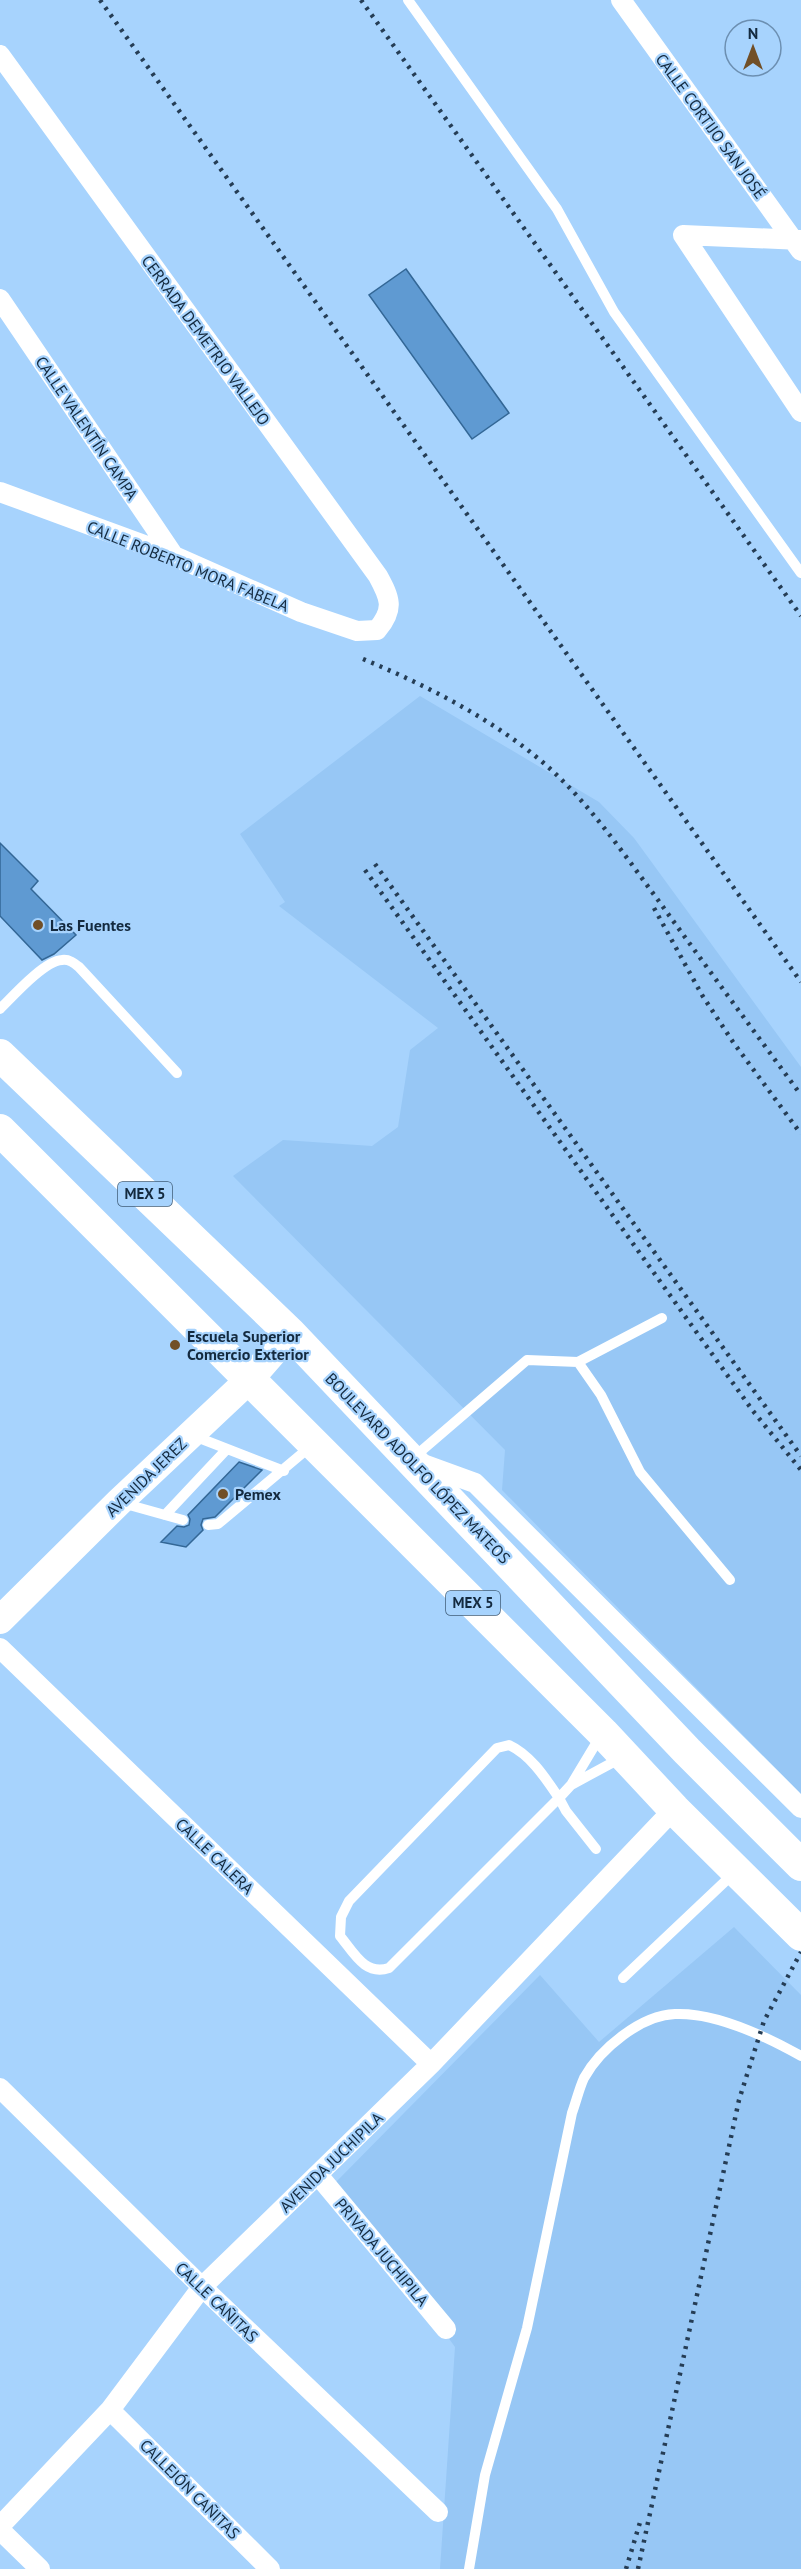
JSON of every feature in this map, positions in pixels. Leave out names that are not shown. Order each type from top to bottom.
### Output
[{"type":"main road","name":"BOULEVARD ADOLFO LÓPEZ MATEOS","points":[[0,1055],[290,1333],[687,1751],[801,1865]]},
{"type":"main road","name":"MEX 5","points":[[0,1130],[603,1733],[674,1809],[736,1870],[790,1907],[801,1935]]},
{"type":"street","name":"CALLE CORTIJO SAN JOSÉ","points":[[621,0],[798,244]]},
{"type":"street","name":"CERRADA DEMETRIO VALLEJO","points":[[0,55],[378,576],[387,592],[390,604],[387,618],[377,630]]},
{"type":"street","points":[[798,244],[683,235],[801,412]]},
{"type":"street","name":"CALLE VALENTÍN CAMPA","points":[[0,299],[174,556]]},
{"type":"street","name":"CALLE ROBERTO MORA FABELA","points":[[0,492],[174,556],[301,612],[357,631],[377,630]]},
{"type":"street","name":"AVENIDA JEREZ","points":[[0,1620],[119,1502],[250,1379],[290,1333]]},
{"type":"street","points":[[411,1460],[475,1483],[801,1808]]},
{"type":"street","name":"CALLE CALERA","points":[[0,1648],[431,2064]]},
{"type":"street","name":"AVENIDA JUCHIPILA","points":[[0,2526],[110,2410],[202,2288],[431,2064],[674,1809]]},
{"type":"street","name":"CALLE CAÑITAS","points":[[0,2088],[202,2288],[438,2512]]},
{"type":"street","name":"PRIVADA JUCHIPILA","points":[[318,2175],[446,2330]]},
{"type":"street","name":"CALLEJÓN CAÑITAS","points":[[110,2410],[270,2569]]},
{"type":"street","points":[[0,2530],[40,2569]]},
{"type":"lane","points":[[408,0],[557,209],[614,312],[801,573]]},
{"type":"lane","points":[[0,1010],[49,965],[61,960],[70,961],[79,967],[177,1073]]},
{"type":"lane","points":[[411,1460],[526,1360],[578,1362],[662,1318]]},
{"type":"lane","points":[[578,1362],[601,1395],[640,1472],[730,1580]]},
{"type":"lane","points":[[191,1435],[284,1471]]},
{"type":"lane","points":[[208,1525],[218,1524],[314,1444]]},
{"type":"lane","points":[[165,1515],[226,1450]]},
{"type":"lane","points":[[119,1502],[183,1520]]},
{"type":"lane","points":[[596,1849],[566,1811],[559,1797],[542,1773],[509,1745],[497,1748],[349,1901],[341,1917],[340,1936],[368,1967],[374,1970],[389,1968],[559,1797],[571,1785],[603,1733]]},
{"type":"lane","points":[[571,1785],[624,1756]]},
{"type":"lane","points":[[623,1978],[736,1870]]},
{"type":"lane","points":[[469,2569],[485,2475],[527,2328],[572,2113],[584,2079],[595,2062],[624,2036],[659,2016],[675,2014],[690,2014],[738,2026],[801,2056]]},
{"type":"shaded area","points":[[420,696],[599,802],[634,838],[801,1067],[801,1794],[502,1490],[505,1450],[233,1176],[283,1140],[372,1146],[398,1127],[410,1050],[438,1028],[279,906],[285,902],[240,834]]},
{"type":"shaded area","points":[[734,1927],[801,1995],[801,2569],[440,2569],[455,2347],[336,2182],[540,1975],[599,2042]]},
{"type":"building","points":[[406,269],[509,413],[472,439],[369,295]]},
{"type":"building","name":"Las Fuentes","points":[[0,843],[38,881],[31,889],[76,935],[54,954],[42,960],[0,916]]},
{"type":"building","name":"Pemex","points":[[239,1462],[262,1470],[215,1517],[203,1519],[201,1525],[203,1530],[186,1547],[161,1542],[177,1526],[189,1525],[188,1515]]},
{"type":"railway","points":[[100,0],[801,982]]},
{"type":"railway","points":[[361,0],[801,616]]},
{"type":"railway","points":[[363,659],[430,690],[494,726],[534,755],[569,787],[615,842],[801,1095]]},
{"type":"railway","points":[[375,864],[801,1456]]},
{"type":"railway","points":[[365,870],[753,1411],[801,1470]]},
{"type":"railway","points":[[654,908],[702,995],[733,1042],[801,1134]]},
{"type":"railway","points":[[638,2569],[739,2100],[764,2021],[801,1952]]},
{"type":"railway","points":[[626,2569],[641,2519]]},
{"type":"place","name":"Las Fuentes","points":[[38,925]]},
{"type":"place","name":"Escuela Superior Comercio Exterior","points":[[175,1345]]},
{"type":"place","name":"Pemex","points":[[223,1494]]}]
